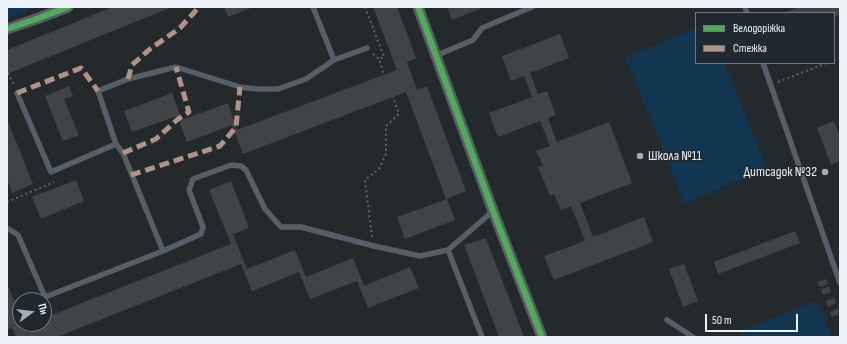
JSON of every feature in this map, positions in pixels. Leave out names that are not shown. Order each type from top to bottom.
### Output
[{"type":"street","points":[[7,29],[68,7]]},
{"type":"street","points":[[418,7],[435,56],[542,337]]},
{"type":"lane","points":[[313,7],[334,60]]},
{"type":"lane","points":[[435,56],[473,40],[482,28],[532,7]]},
{"type":"lane","points":[[163,251],[123,153],[116,144],[98,92],[128,79],[176,67],[240,87],[278,89],[306,79],[334,60],[367,48]]},
{"type":"lane","points":[[763,64],[840,283]]},
{"type":"lane","points":[[17,93],[51,172],[116,144]]},
{"type":"lane","points":[[7,228],[18,235],[45,297],[163,251],[201,234],[203,226],[189,190],[193,179],[231,164],[241,166],[246,170],[265,209],[281,227],[301,227],[420,256],[448,250],[494,211]]},
{"type":"lane","points":[[448,250],[482,337]]},
{"type":"lane","points":[[667,320],[693,337]]},
{"type":"path","points":[[365,7],[384,56],[378,59]]},
{"type":"path","points":[[367,48],[378,59],[384,75]]},
{"type":"path","points":[[771,85],[824,64]]},
{"type":"path","points":[[8,73],[17,93]]},
{"type":"path","points":[[374,246],[365,180],[379,169],[386,154],[386,126],[399,114],[393,97]]},
{"type":"path","points":[[7,202],[54,181],[51,172]]},
{"type":"shaded area","points":[[7,7],[36,7],[7,19]]},
{"type":"shaded area","points":[[695,28],[695,64],[724,64],[767,169],[684,203],[625,57]]},
{"type":"shaded area","points":[[817,300],[832,337],[741,337],[739,331]]},
{"type":"building","points":[[113,7],[172,7],[7,74],[7,50]]},
{"type":"building","points":[[224,7],[253,7],[228,17]]},
{"type":"building","points":[[373,7],[397,7],[416,58],[407,62],[417,90],[427,86],[466,191],[446,199],[406,92],[243,154],[232,125],[187,142],[177,116],[132,132],[124,111],[172,93],[182,120],[228,103],[237,130],[397,70]]},
{"type":"building","points":[[447,7],[485,7],[452,20]]},
{"type":"building","points":[[799,7],[840,7],[840,15],[835,17],[835,12],[786,12]]},
{"type":"building","points":[[560,34],[569,58],[530,73],[538,94],[547,91],[556,115],[548,118],[557,142],[609,122],[632,183],[580,203],[593,237],[644,217],[653,242],[554,280],[544,256],[585,241],[571,206],[561,210],[554,194],[550,196],[538,167],[543,166],[536,151],[550,146],[540,121],[498,137],[489,113],[532,97],[524,76],[511,81],[502,56]]},
{"type":"building","points":[[69,86],[73,96],[64,99],[79,135],[63,141],[45,96]]},
{"type":"building","points":[[7,119],[33,184],[12,193],[7,179]]},
{"type":"building","points":[[834,121],[840,136],[840,161],[831,165],[817,128]]},
{"type":"building","points":[[76,180],[84,201],[41,219],[32,197]]},
{"type":"building","points":[[231,181],[249,228],[233,234],[247,269],[295,250],[306,277],[353,258],[364,286],[410,267],[419,288],[368,308],[357,281],[310,299],[299,272],[252,291],[241,264],[57,337],[16,337],[14,332],[52,332],[52,315],[231,244],[209,190]]},
{"type":"building","points":[[447,199],[455,220],[405,239],[397,217]]},
{"type":"building","points":[[795,231],[800,243],[718,274],[714,262]]},
{"type":"building","points":[[486,238],[524,337],[499,337],[464,245]]},
{"type":"building","points":[[684,264],[698,301],[683,307],[669,269]]},
{"type":"building","points":[[826,279],[828,284],[820,287],[818,282]]},
{"type":"building","points":[[7,283],[12,296],[12,328],[7,330]]},
{"type":"building","points":[[829,286],[831,292],[823,295],[821,290]]},
{"type":"building","points":[[834,298],[836,303],[828,307],[826,301]]},
{"type":"building","points":[[838,308],[840,314],[832,317],[830,312]]},
{"type":"marked path","points":[[128,79],[132,65],[150,49],[180,28],[199,7]]},
{"type":"marked path","points":[[123,153],[156,139],[178,119],[189,112],[176,67]]},
{"type":"marked path","points":[[17,93],[81,68],[98,91]]},
{"type":"marked path","points":[[131,175],[220,146],[236,127],[240,87]]},
{"type":"cycle path","points":[[7,29],[68,7]]},
{"type":"cycle path","points":[[418,7],[493,211],[542,337]]},
{"type":"place","name":"Школа №11","points":[[640,156]]},
{"type":"place","name":"Дитсадок №32","points":[[825,172]]}]
